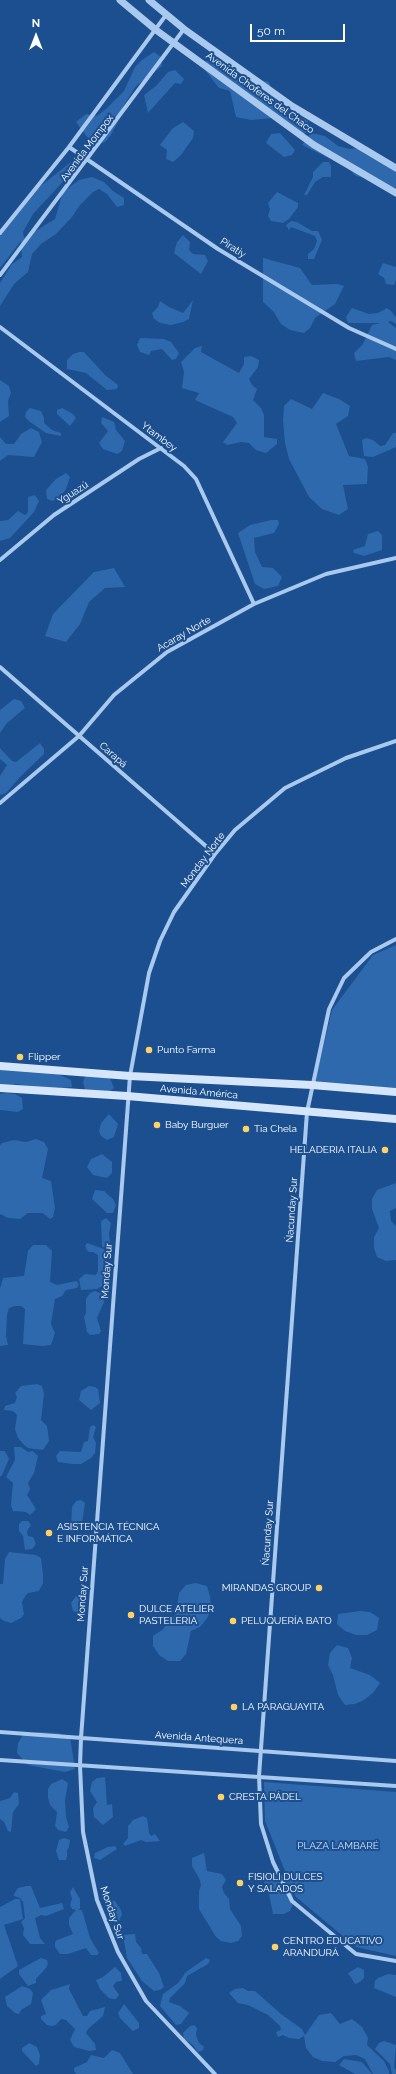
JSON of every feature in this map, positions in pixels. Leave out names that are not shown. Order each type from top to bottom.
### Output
[{"type":"main road","name":"Avenida América","points":[[0,1066],[130,1076],[312,1085],[396,1092]]},
{"type":"main road","name":"Avenida América","points":[[0,1088],[127,1096],[307,1112],[396,1118]]},
{"type":"street","name":"Avenida Choferes del Chaco","points":[[120,0],[156,30],[314,145],[396,193]]},
{"type":"street","name":"Avenida Choferes del Chaco","points":[[149,0],[184,29],[292,106],[396,168]]},
{"type":"street","name":"Avenida Mompox","points":[[0,233],[69,147],[166,15]]},
{"type":"street","name":"Avenida Mompox","points":[[0,275],[87,161],[184,29]]},
{"type":"street","name":"Piratiy","points":[[69,147],[87,161],[218,249],[349,328],[396,349]]},
{"type":"street","name":"Ytambey","points":[[0,327],[161,448],[184,466],[196,479],[254,604]]},
{"type":"street","name":"Yguazú","points":[[0,560],[54,515],[139,459],[161,448]]},
{"type":"street","name":"Acaray Norte","points":[[0,803],[79,736],[114,695],[162,656],[254,604],[326,574],[396,558]]},
{"type":"street","name":"Carapá","points":[[0,667],[215,854]]},
{"type":"street","name":"Monday Norte","points":[[130,1076],[149,973],[160,941],[174,912],[215,854],[235,830],[285,788],[346,758],[396,741]]},
{"type":"street","name":"Ńacunday Sur","points":[[396,939],[371,952],[344,978],[329,1009],[307,1112],[259,1776],[261,1824],[273,1862],[292,1900],[356,1954],[396,1961]]},
{"type":"street","name":"Monday Sur","points":[[130,1076],[127,1096],[81,1738],[80,1766],[83,1832],[97,1900],[118,1952],[146,2001],[215,2074]]},
{"type":"street","name":"Avenida Antequera","points":[[0,1732],[396,1761]]},
{"type":"street","points":[[0,1760],[396,1786]]},
{"type":"green space","points":[[154,52],[161,57],[162,66],[136,86],[122,108],[122,114],[111,135],[105,142],[93,145],[76,122],[86,114],[97,116],[106,109],[124,91],[135,67]]},
{"type":"green space","points":[[197,60],[214,62],[240,79],[252,78],[269,82],[275,99],[282,109],[308,121],[308,132],[301,135],[273,118],[251,120],[236,117],[230,91],[219,88]]},
{"type":"green space","points":[[175,70],[184,79],[181,84],[175,83],[148,113],[144,95],[156,86],[168,72]]},
{"type":"green space","points":[[183,122],[194,131],[193,138],[181,155],[173,162],[166,159],[167,150],[160,145],[173,128]]},
{"type":"green space","points":[[280,133],[295,150],[292,155],[284,157],[266,143],[271,134]]},
{"type":"green space","points":[[311,133],[325,136],[338,146],[350,149],[359,148],[396,171],[396,197],[391,190],[374,180],[356,176],[347,167],[302,145]]},
{"type":"green space","points":[[71,162],[71,173],[33,214],[23,232],[24,238],[55,219],[63,192],[79,180],[92,177],[104,182],[113,191],[124,198],[124,205],[117,207],[107,194],[99,189],[93,192],[56,234],[41,244],[32,254],[28,272],[14,284],[0,306],[0,283],[12,264],[22,257],[21,241],[0,268],[0,231],[33,192]]},
{"type":"green space","points":[[323,162],[329,162],[331,166],[331,177],[323,177],[315,182],[307,195],[304,195],[313,177],[313,172]]},
{"type":"green space","points":[[277,192],[298,203],[298,207],[289,219],[283,223],[271,221],[268,216],[270,209],[268,203]]},
{"type":"green space","points":[[291,221],[297,222],[312,231],[318,231],[322,240],[314,259],[308,259],[308,254],[314,249],[317,241],[315,236],[291,227],[289,230],[286,225]]},
{"type":"green space","points":[[183,235],[190,242],[189,250],[193,254],[205,255],[208,261],[201,274],[174,253],[177,242]]},
{"type":"green space","points":[[263,258],[300,268],[312,285],[337,284],[344,286],[335,304],[315,318],[310,328],[304,333],[290,330],[281,324],[273,311],[263,302]]},
{"type":"green space","points":[[383,263],[396,267],[396,280],[394,285],[386,284],[384,278],[378,274]]},
{"type":"green space","points":[[193,300],[189,319],[183,322],[171,325],[160,323],[154,319],[152,313],[158,307],[160,301],[183,313]]},
{"type":"green space","points":[[352,308],[369,314],[378,313],[387,308],[391,311],[396,317],[396,324],[391,321],[388,322],[396,328],[396,360],[389,357],[356,361],[354,353],[363,344],[372,325],[380,323],[348,323],[346,317]]},
{"type":"green space","points":[[140,338],[164,339],[171,342],[179,353],[176,359],[172,360],[162,349],[151,351],[149,355],[140,352],[137,345]]},
{"type":"green space","points":[[202,346],[201,352],[239,373],[244,364],[244,357],[251,356],[259,360],[258,367],[249,379],[252,385],[257,389],[253,400],[261,408],[264,415],[264,437],[277,439],[277,444],[266,453],[256,450],[249,443],[241,442],[227,445],[223,442],[237,423],[233,417],[195,400],[199,393],[182,388],[184,372],[181,362],[195,348]]},
{"type":"green space","points":[[84,352],[105,375],[118,385],[117,389],[107,390],[86,373],[67,369],[67,360],[73,354]]},
{"type":"green space","points":[[0,380],[9,386],[11,393],[8,401],[9,416],[0,422]]},
{"type":"green space","points":[[323,393],[339,399],[350,406],[348,416],[336,424],[349,456],[365,459],[368,467],[367,484],[343,485],[348,509],[339,515],[322,509],[309,497],[289,459],[285,443],[283,421],[284,406],[291,399],[312,409]]},
{"type":"green space","points":[[30,408],[41,411],[44,418],[44,423],[52,430],[61,433],[61,436],[46,433],[30,422],[25,417],[26,412]]},
{"type":"green space","points":[[62,408],[73,414],[76,418],[70,426],[57,414],[57,410]]},
{"type":"green space","points":[[102,417],[114,422],[116,430],[125,441],[122,451],[117,454],[103,449],[99,443],[108,431],[101,423]]},
{"type":"green space","points":[[31,428],[39,432],[42,442],[34,457],[8,455],[0,461],[0,437],[6,444],[14,444],[21,434]]},
{"type":"green space","points":[[393,433],[396,433],[396,447],[373,457],[364,456],[362,440],[366,438],[373,440],[380,446],[385,445]]},
{"type":"green space","points":[[66,473],[70,477],[66,489],[60,497],[53,501],[47,499],[46,490],[56,479]]},
{"type":"green space","points":[[35,495],[39,501],[34,512],[10,538],[0,541],[0,521],[8,520],[18,511],[25,515],[28,512],[28,497]]},
{"type":"green space","points":[[271,520],[278,520],[279,524],[274,533],[254,538],[255,552],[262,567],[273,568],[282,577],[278,586],[264,589],[255,584],[238,533],[250,525]]},
{"type":"green space","points":[[378,531],[382,535],[382,550],[364,556],[354,553],[353,550],[365,546],[368,534]]},
{"type":"green space","points":[[114,568],[125,587],[105,588],[89,602],[80,624],[66,642],[45,636],[53,614],[94,572]]},
{"type":"green space","points":[[14,699],[21,701],[25,708],[7,723],[0,733],[0,710]]},
{"type":"green space","points":[[40,743],[44,749],[44,754],[6,793],[0,795],[0,776],[7,765],[0,759],[0,748],[12,761],[16,762]]},
{"type":"green space","points":[[396,945],[396,1088],[315,1081],[332,1010],[373,955]]},
{"type":"green space","points":[[0,1065],[58,1074],[71,1080],[72,1087],[42,1090],[17,1084],[0,1087]]},
{"type":"green space","points":[[86,1074],[108,1074],[114,1088],[106,1094],[85,1090],[83,1082]]},
{"type":"green space","points":[[0,1094],[15,1094],[22,1098],[23,1109],[18,1112],[0,1110]]},
{"type":"green space","points":[[109,1114],[118,1124],[114,1137],[107,1140],[101,1136],[99,1131],[101,1123]]},
{"type":"green space","points":[[36,1139],[44,1142],[48,1149],[42,1178],[51,1181],[55,1208],[53,1217],[50,1219],[43,1213],[28,1213],[20,1219],[8,1218],[0,1214],[0,1145],[2,1143],[14,1140],[26,1142]]},
{"type":"green space","points":[[102,1154],[112,1162],[112,1173],[107,1178],[93,1175],[87,1167],[91,1159]]},
{"type":"green space","points":[[396,1183],[396,1208],[390,1211],[391,1221],[396,1226],[396,1260],[386,1261],[377,1257],[374,1248],[374,1237],[379,1228],[372,1209],[372,1199],[377,1190]]},
{"type":"green space","points":[[95,1190],[104,1191],[113,1199],[116,1205],[113,1213],[107,1213],[92,1199]]},
{"type":"green space","points":[[106,1218],[111,1223],[109,1234],[110,1243],[104,1248],[102,1246],[101,1221]]},
{"type":"green space","points":[[87,1243],[104,1249],[107,1254],[106,1278],[102,1286],[97,1289],[81,1290],[79,1279],[85,1274],[96,1275],[98,1271],[98,1255],[93,1252],[88,1252],[85,1246]]},
{"type":"green space","points":[[33,1245],[46,1245],[52,1251],[50,1282],[57,1285],[76,1281],[79,1284],[77,1288],[66,1290],[62,1296],[55,1299],[51,1324],[55,1333],[51,1345],[42,1346],[23,1344],[25,1309],[21,1306],[15,1306],[9,1308],[7,1315],[6,1336],[8,1345],[0,1346],[0,1289],[3,1278],[24,1276],[28,1251]]},
{"type":"green space","points":[[95,1291],[102,1294],[104,1302],[97,1318],[101,1331],[99,1334],[90,1335],[87,1332],[84,1317],[86,1313],[86,1299],[90,1293]]},
{"type":"green space","points":[[37,1384],[42,1386],[44,1394],[41,1420],[47,1426],[49,1441],[43,1450],[28,1448],[24,1445],[18,1438],[15,1429],[17,1415],[13,1411],[4,1410],[5,1406],[15,1403],[17,1397],[15,1393],[21,1386]]},
{"type":"green space","points":[[89,1386],[98,1389],[100,1403],[91,1410],[79,1400],[81,1391]]},
{"type":"green space","points":[[93,1425],[96,1427],[93,1437],[96,1443],[95,1453],[91,1458],[81,1464],[58,1462],[56,1456],[60,1451],[81,1452],[84,1442],[88,1441],[90,1427]]},
{"type":"green space","points":[[14,1447],[21,1447],[28,1452],[33,1451],[38,1456],[34,1473],[28,1483],[30,1489],[27,1495],[36,1509],[30,1515],[26,1512],[13,1511],[11,1505],[13,1483],[6,1477],[15,1460]]},
{"type":"green space","points":[[0,1451],[5,1451],[9,1459],[0,1477]]},
{"type":"green space","points":[[81,1500],[85,1503],[82,1523],[77,1527],[71,1527],[72,1507],[76,1501]]},
{"type":"green space","points":[[22,1521],[28,1521],[31,1525],[27,1531],[28,1536],[33,1537],[36,1544],[32,1549],[25,1550],[23,1536],[19,1531],[19,1524]]},
{"type":"green space","points":[[9,1552],[36,1555],[41,1558],[43,1575],[43,1583],[39,1591],[28,1593],[22,1602],[24,1614],[21,1618],[11,1623],[0,1618],[0,1584],[3,1584],[5,1559]]},
{"type":"green space","points":[[196,1583],[207,1586],[211,1607],[208,1617],[200,1627],[191,1631],[186,1654],[180,1661],[168,1661],[159,1655],[153,1646],[153,1636],[162,1630],[176,1614],[179,1593],[186,1585]]},
{"type":"green space","points":[[82,1594],[85,1595],[86,1606],[81,1614],[73,1611],[71,1603],[76,1596]]},
{"type":"green space","points":[[360,1611],[370,1612],[379,1618],[377,1630],[367,1635],[356,1635],[345,1631],[337,1624],[338,1614]]},
{"type":"green space","points":[[337,1645],[348,1648],[352,1658],[350,1668],[370,1675],[380,1683],[373,1693],[364,1700],[355,1704],[345,1705],[338,1695],[333,1675],[328,1665],[330,1653]]},
{"type":"green space","points":[[39,1732],[58,1733],[70,1737],[75,1769],[65,1772],[28,1765],[17,1753],[18,1743],[23,1735]]},
{"type":"green space","points":[[105,1777],[107,1805],[112,1804],[113,1817],[103,1825],[94,1817],[93,1808],[97,1802],[90,1791],[92,1782],[97,1778]]},
{"type":"green space","points":[[62,1779],[68,1783],[65,1801],[66,1817],[69,1827],[66,1832],[58,1830],[55,1826],[57,1812],[50,1805],[48,1798],[48,1789],[51,1784]]},
{"type":"green space","name":"PLAZA LAMBARÉ","points":[[264,1782],[396,1792],[396,1956],[356,1947],[296,1897],[289,1880],[294,1902],[290,1911],[284,1914],[273,1914],[268,1889],[258,1873],[268,1872],[275,1877],[287,1876],[265,1821]]},
{"type":"green space","points":[[14,1792],[18,1793],[19,1804],[13,1812],[11,1832],[8,1831],[4,1822],[0,1819],[0,1801],[10,1798]]},
{"type":"green space","points":[[143,1816],[147,1818],[149,1833],[151,1836],[155,1834],[160,1841],[146,1842],[141,1840],[125,1846],[123,1844],[128,1838],[128,1826],[133,1820]]},
{"type":"green space","points":[[64,1838],[70,1840],[67,1850],[67,1857],[66,1860],[59,1860],[56,1851],[59,1840]]},
{"type":"green space","points":[[115,1846],[117,1849],[100,1860],[94,1858],[95,1853],[108,1847]]},
{"type":"green space","points":[[204,1853],[207,1871],[222,1874],[226,1880],[222,1887],[224,1893],[229,1899],[230,1909],[241,1926],[242,1936],[238,1941],[231,1943],[221,1941],[216,1937],[199,1909],[199,1891],[201,1885],[192,1866],[192,1858]]},
{"type":"green space","points":[[31,1886],[40,1908],[62,1903],[64,1909],[46,1916],[41,1915],[35,1918],[40,1938],[45,1944],[30,1944],[23,1935],[24,1928],[21,1922],[25,1918],[23,1902],[20,1898],[14,1896],[14,1894],[18,1888]]},
{"type":"green space","points":[[73,1887],[80,1899],[80,1909],[78,1910],[82,1910],[90,1938],[99,1953],[97,1955],[91,1955],[86,1948],[68,1954],[60,1954],[55,1947],[55,1942],[57,1940],[73,1934],[69,1925],[69,1918],[76,1910],[72,1909],[70,1905],[72,1899],[70,1892]]},
{"type":"green space","points":[[15,1899],[20,1899],[23,1919],[4,1925],[18,1966],[0,1979],[0,1907]]},
{"type":"green space","points":[[108,1900],[115,1901],[121,1910],[122,1914],[118,1924],[107,1907]]},
{"type":"green space","points":[[135,1934],[136,1942],[141,1948],[142,1954],[147,1954],[159,1973],[164,1987],[160,1990],[154,1991],[142,1981],[127,1958],[123,1935]]},
{"type":"green space","points":[[41,1958],[47,1960],[48,1964],[36,1979],[36,1983],[28,1986],[19,1974],[19,1970]]},
{"type":"green space","points":[[206,1958],[210,1960],[208,1964],[187,1976],[185,1983],[170,1998],[169,2002],[180,2006],[189,2013],[181,2024],[176,2025],[160,2006],[163,1994],[178,1983],[186,1972]]},
{"type":"green space","points":[[115,1967],[121,1973],[122,1981],[116,1982],[113,1986],[119,1995],[116,1999],[113,1999],[109,1998],[100,1989],[96,1980],[103,1977]]},
{"type":"green space","points":[[358,1967],[364,1970],[364,1978],[355,1984],[348,1973]]},
{"type":"green space","points":[[388,1974],[396,1975],[396,1997],[374,1988],[375,1981],[378,1978]]},
{"type":"green space","points":[[70,1984],[69,1989],[83,2016],[87,2016],[90,2011],[105,2007],[103,2016],[88,2029],[86,2033],[95,2044],[96,2050],[90,2051],[74,2047],[70,2040],[75,2029],[66,2020],[61,2019],[56,2025],[52,2026],[47,2025],[41,2019],[41,2016],[46,2014],[41,2000],[51,1990]]},
{"type":"green space","points":[[22,1986],[30,1989],[33,1993],[31,2004],[21,2010],[19,2014],[15,2013],[7,2006],[5,1997]]},
{"type":"green space","points":[[243,1988],[248,1991],[255,1991],[281,2014],[302,2029],[305,2035],[319,2015],[331,2013],[340,2024],[352,2019],[362,2027],[368,2038],[367,2045],[384,2061],[389,2074],[373,2074],[365,2059],[356,2055],[344,2056],[335,2062],[322,2061],[313,2057],[306,2048],[304,2036],[299,2039],[289,2038],[283,2035],[278,2037],[276,2032],[281,2030],[280,2026],[268,2015],[248,2005],[238,2003],[229,1993],[235,1989]]},
{"type":"green space","points":[[124,2004],[139,2023],[139,2028],[133,2031],[120,2018],[118,2013]]},
{"type":"green space","points":[[194,2025],[197,2028],[196,2035],[199,2043],[204,2047],[202,2051],[198,2052],[192,2044],[184,2039],[183,2033],[190,2026]]},
{"type":"green space","points":[[384,2041],[396,2045],[394,2068],[396,2070],[396,2074],[392,2074],[390,2064],[375,2049],[379,2043]]},
{"type":"green space","points":[[29,2043],[37,2047],[40,2055],[39,2064],[36,2066],[22,2051],[22,2048]]},
{"type":"green space","points":[[112,2050],[120,2053],[133,2074],[76,2074],[74,2071],[74,2068],[87,2062],[91,2055],[104,2058]]},
{"type":"green space","points":[[344,2059],[362,2062],[372,2074],[355,2074],[339,2065]]},
{"type":"place","name":"Punto Farma","points":[[149,1050]]},
{"type":"place","name":"Flipper","points":[[20,1057]]},
{"type":"place","name":"Baby Burguer","points":[[157,1125]]},
{"type":"place","name":"Tia Chela","points":[[246,1129]]},
{"type":"place","name":"HELADERIA ITALIA","points":[[385,1150]]},
{"type":"place","name":"ASISTENCIA TÉCNICA E INFORMÁTICA","points":[[49,1533]]},
{"type":"place","name":"MIRANDAS GROUP","points":[[319,1588]]},
{"type":"place","name":"DULCE ATELIER PASTELERIA","points":[[131,1615]]},
{"type":"place","name":"PELUQUERÍA BATO","points":[[233,1621]]},
{"type":"place","name":"LA PARAGUAYITA","points":[[234,1707]]},
{"type":"place","name":"CRESTA PÁDEL","points":[[221,1797]]},
{"type":"place","name":"FISIOLI DULCES Y SALADOS","points":[[240,1883]]},
{"type":"place","name":"CENTRO EDUCATIVO ARANDURÁ","points":[[275,1947]]}]
